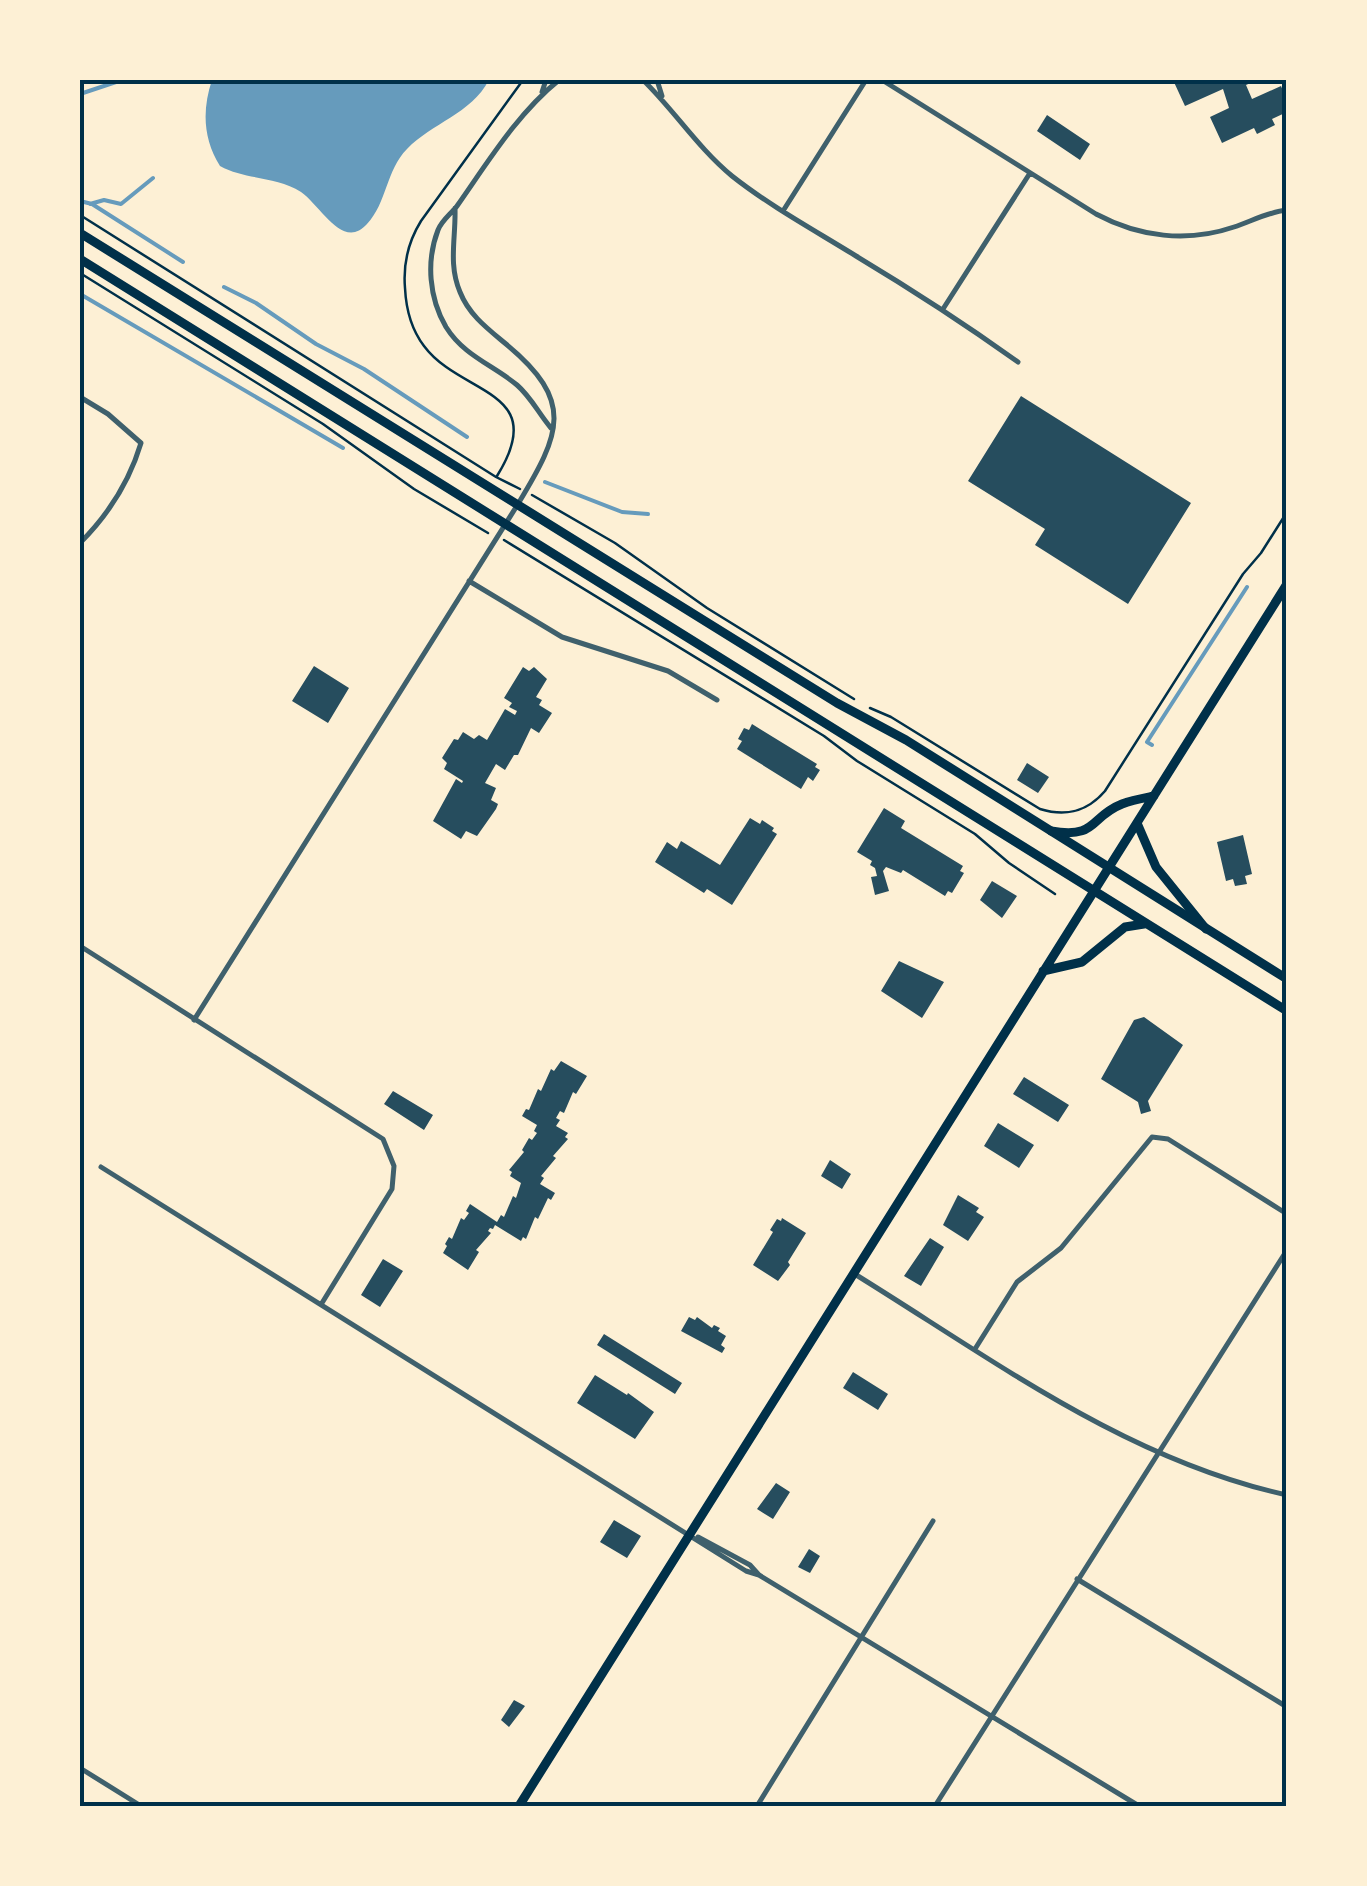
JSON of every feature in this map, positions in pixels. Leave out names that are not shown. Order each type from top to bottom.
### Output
[{"type":"main road","points":[[80,233],[820,693],[890,730],[1287,979]]},
{"type":"main road","points":[[80,259],[1287,1011]]},
{"type":"main road","points":[[519,1806],[1287,584]]},
{"type":"main road","points":[[1050,831],[1086,831],[1119,804],[1154,796]]},
{"type":"main road","points":[[1137,823],[1156,867],[1206,929]]},
{"type":"main road","points":[[1043,971],[1082,962],[1125,927],[1144,924]]},
{"type":"street","points":[[546,80],[540,95],[441,224],[430,276],[438,308],[456,341],[515,384],[550,428]]},
{"type":"street","points":[[540,95],[560,80]]},
{"type":"street","points":[[643,80],[732,175],[944,310],[1018,362]]},
{"type":"street","points":[[657,80],[662,96]]},
{"type":"street","points":[[783,210],[866,80]]},
{"type":"street","points":[[882,80],[1111,222],[1149,234],[1188,237],[1287,210]]},
{"type":"street","points":[[944,310],[1030,173]]},
{"type":"street","points":[[194,1020],[506,524],[541,461],[556,409],[536,370],[477,318],[460,292],[452,256],[455,208]]},
{"type":"street","points":[[80,396],[108,414],[141,444],[124,488],[102,521],[80,543]]},
{"type":"street","points":[[470,581],[562,637],[668,671],[717,700]]},
{"type":"street","points":[[80,946],[377,1134],[392,1156],[394,1176],[389,1195],[322,1303]]},
{"type":"street","points":[[975,1349],[1018,1282],[1061,1248],[1152,1137],[1168,1139],[1287,1214]]},
{"type":"street","points":[[101,1167],[1139,1806]]},
{"type":"street","points":[[935,1806],[1287,1250]]},
{"type":"street","points":[[853,1274],[1092,1420],[1158,1453],[1234,1482],[1287,1495]]},
{"type":"street","points":[[757,1806],[934,1520]]},
{"type":"street","points":[[1078,1579],[1287,1707]]},
{"type":"street","points":[[80,1768],[141,1806]]},
{"type":"path","points":[[80,215],[502,481]]},
{"type":"path","points":[[80,273],[323,424],[474,526]]},
{"type":"path","points":[[545,501],[862,704],[891,717],[1034,806],[1059,814],[1086,808],[1102,796],[1243,574],[1287,512]]},
{"type":"path","points":[[520,548],[824,736],[860,763],[975,834],[1055,894]]},
{"type":"water","points":[[212,80],[489,80],[462,110],[407,149],[374,216],[358,231],[349,232],[332,223],[301,192],[220,166],[206,124]]},
{"type":"building","points":[[1173,80],[1257,80],[1246,85],[1252,99],[1281,86],[1287,112],[1272,119],[1275,125],[1257,134],[1254,128],[1222,143],[1210,117],[1229,108],[1223,89],[1185,106]]},
{"type":"building","points":[[1047,115],[1090,144],[1080,160],[1037,131]]},
{"type":"building","points":[[1021,396],[1191,503],[1128,604],[1035,545],[1045,529],[968,481]]},
{"type":"building","points":[[314,666],[349,688],[328,723],[292,701]]},
{"type":"building","points":[[523,667],[529,671],[534,667],[547,679],[536,697],[542,700],[539,705],[552,713],[539,733],[531,728],[518,755],[514,755],[505,770],[496,764],[485,783],[496,788],[491,800],[498,804],[496,809],[477,836],[466,831],[461,839],[433,821],[456,779],[463,781],[444,769],[447,763],[442,758],[463,732],[474,739],[479,735],[487,740],[505,709],[515,715],[517,711],[509,707],[512,703],[504,698]]},
{"type":"building","points":[[752,724],[817,764],[815,767],[820,770],[813,781],[808,777],[801,789],[737,749],[744,728],[749,730]]},
{"type":"building","points":[[1027,763],[1049,777],[1038,793],[1017,780]]},
{"type":"building","points":[[884,808],[905,821],[901,828],[963,866],[960,871],[964,873],[952,893],[948,891],[945,896],[903,870],[901,873],[886,867],[883,871],[889,891],[875,895],[871,877],[877,876],[875,868],[870,865],[872,861],[857,852]]},
{"type":"building","points":[[750,818],[760,824],[762,820],[777,834],[732,905],[707,889],[704,893],[655,862],[667,842],[677,849],[681,841],[720,865]]},
{"type":"building","points":[[1243,835],[1252,874],[1245,876],[1247,884],[1235,886],[1233,879],[1226,881],[1217,842]]},
{"type":"building","points":[[992,881],[1017,896],[1002,918],[980,900]]},
{"type":"building","points":[[899,961],[944,982],[922,1018],[881,991]]},
{"type":"building","points":[[1144,1017],[1183,1045],[1148,1101],[1151,1111],[1141,1114],[1138,1102],[1101,1079],[1134,1020]]},
{"type":"building","points":[[561,1061],[587,1076],[576,1094],[573,1092],[564,1113],[560,1111],[556,1118],[560,1120],[556,1126],[568,1133],[568,1139],[553,1156],[556,1158],[541,1176],[544,1178],[540,1184],[555,1193],[551,1200],[548,1198],[538,1219],[535,1217],[526,1239],[521,1241],[495,1225],[490,1228],[491,1233],[476,1250],[479,1252],[468,1270],[443,1253],[445,1244],[449,1237],[452,1239],[461,1218],[464,1220],[469,1213],[466,1211],[470,1204],[497,1222],[501,1215],[504,1217],[521,1183],[510,1176],[509,1170],[524,1152],[529,1138],[532,1140],[537,1133],[537,1125],[522,1116],[538,1089],[541,1091],[551,1069],[554,1071]]},
{"type":"building","points":[[1024,1077],[1069,1105],[1058,1122],[1013,1094]]},
{"type":"building","points":[[393,1091],[433,1115],[424,1130],[384,1104]]},
{"type":"building","points":[[998,1123],[1034,1145],[1019,1168],[984,1146]]},
{"type":"building","points":[[830,1160],[851,1174],[842,1189],[821,1176]]},
{"type":"building","points":[[958,1195],[979,1208],[976,1212],[984,1217],[968,1241],[943,1225]]},
{"type":"building","points":[[782,1218],[806,1233],[778,1281],[753,1265],[773,1232],[770,1230]]},
{"type":"building","points":[[930,1238],[944,1247],[921,1286],[904,1276]]},
{"type":"building","points":[[383,1259],[403,1271],[380,1307],[361,1295]]},
{"type":"building","points":[[689,1317],[720,1328],[718,1331],[726,1336],[722,1353],[681,1331]]},
{"type":"building","points":[[604,1334],[682,1383],[675,1394],[597,1345]]},
{"type":"building","points":[[853,1372],[888,1394],[878,1410],[843,1388]]},
{"type":"building","points":[[595,1375],[654,1412],[635,1439],[577,1403]]},
{"type":"building","points":[[776,1483],[790,1492],[773,1519],[757,1509]]},
{"type":"building","points":[[614,1520],[641,1536],[627,1558],[600,1542]]},
{"type":"building","points":[[809,1549],[820,1556],[810,1573],[798,1567]]},
{"type":"building","points":[[514,1700],[525,1706],[509,1727],[501,1720]]},
{"type":"waterway","points":[[80,94],[122,80]]},
{"type":"waterway","points":[[90,204],[104,200],[121,204],[153,178]]},
{"type":"waterway","points":[[80,201],[92,204],[183,262]]},
{"type":"waterway","points":[[224,287],[364,369],[467,437]]},
{"type":"waterway","points":[[80,294],[343,448]]},
{"type":"waterway","points":[[545,482],[622,512],[648,514]]},
{"type":"waterway","points":[[1152,745],[1147,742],[1247,587]]}]
